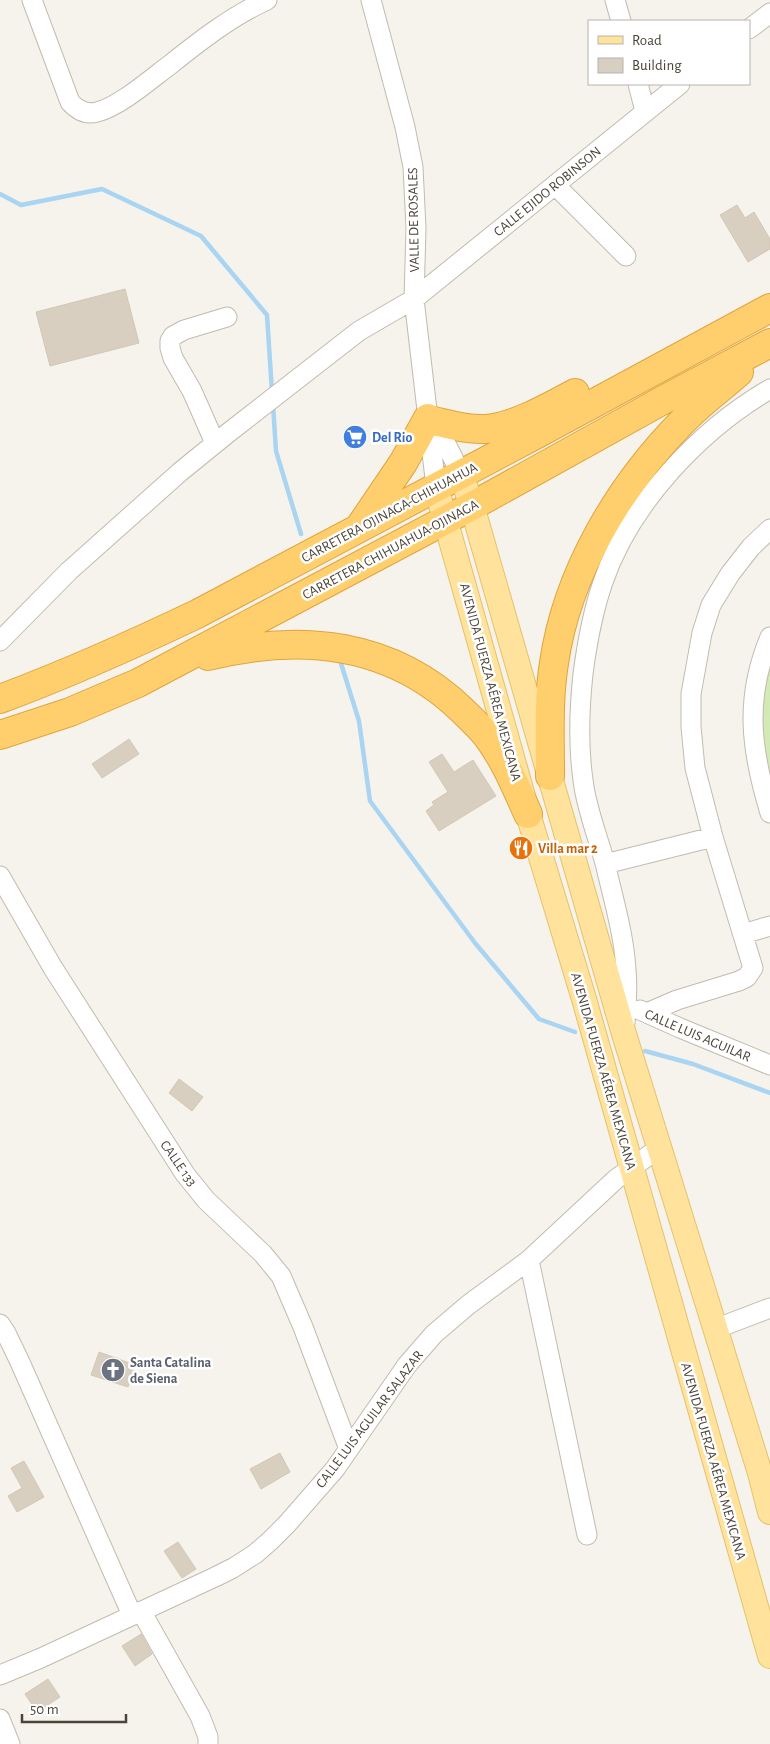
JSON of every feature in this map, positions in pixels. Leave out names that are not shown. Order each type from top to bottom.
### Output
[{"type":"highway","points":[[360,527],[403,464],[430,415],[474,429],[496,428],[509,424],[566,398],[752,304],[770,300]]},
{"type":"highway","name":"CARRETERA OJINAGA-CHIHUAHUA","points":[[0,698],[56,678],[144,640],[461,474],[770,308]]},
{"type":"highway","points":[[717,337],[732,363]]},
{"type":"highway","name":"CARRETERA CHIHUAHUA-OJINAGA","points":[[0,735],[70,712],[138,683],[472,506],[770,343]]},
{"type":"highway","points":[[550,776],[550,700],[554,662],[570,596],[590,550],[605,523],[640,470],[665,440],[683,420],[770,347]]},
{"type":"highway","points":[[175,664],[226,651],[257,646],[293,644],[346,648],[386,660],[432,684],[452,700],[486,736],[510,772],[528,814]]},
{"type":"main road","name":"AVENIDA FUERZA AÉREA MEXICANA","points":[[461,474],[472,506],[624,1034],[715,1329],[765,1471],[770,1512]]},
{"type":"main road","name":"AVENIDA FUERZA AÉREA MEXICANA","points":[[436,487],[770,1656]]},
{"type":"street","points":[[32,0],[70,102],[76,109],[96,113],[110,108],[233,18],[267,0]]},
{"type":"street","name":"VALLE DE ROSALES","points":[[371,0],[405,127],[412,167],[416,228],[414,299],[420,355],[430,415],[436,487]]},
{"type":"street","points":[[615,0],[621,20]]},
{"type":"street","points":[[750,28],[770,13]]},
{"type":"street","points":[[638,85],[645,111]]},
{"type":"street","name":"CALLE EJIDO ROBINSON","points":[[0,641],[69,571],[180,472],[359,331],[414,299],[679,85]]},
{"type":"street","points":[[555,185],[626,256]]},
{"type":"street","points":[[216,443],[192,391],[173,358],[170,341],[173,336],[184,330],[226,317]]},
{"type":"street","points":[[624,1034],[626,971],[621,932],[584,788],[581,762],[581,689],[586,654],[603,581],[620,543],[642,506],[694,446],[715,428],[770,388]]},
{"type":"street","points":[[430,415],[461,474]]},
{"type":"street","points":[[647,1013],[678,1000],[744,979],[751,973],[752,964],[713,837],[696,768],[691,728],[691,694],[695,663],[711,605],[730,574],[770,529]]},
{"type":"street","points":[[770,637],[763,654],[756,684],[752,726],[759,773],[770,813]]},
{"type":"street","points":[[605,864],[713,837]]},
{"type":"street","name":"CALLE 133","points":[[0,876],[53,968],[185,1174],[206,1200],[268,1260],[281,1276],[303,1327],[349,1449]]},
{"type":"street","points":[[743,934],[770,926]]},
{"type":"street","name":"CALLE LUIS AGUILAR","points":[[626,1003],[770,1065]]},
{"type":"street","name":"CALLE LUIS AGUILAR SALAZAR","points":[[0,1675],[41,1658],[233,1568],[260,1550],[287,1524],[335,1469],[407,1365],[434,1334],[468,1304],[529,1260],[599,1194],[659,1148]]},
{"type":"street","points":[[529,1260],[587,1535]]},
{"type":"street","points":[[715,1329],[770,1308]]},
{"type":"street","points":[[0,1324],[6,1332],[137,1613],[200,1716],[208,1737],[208,1744]]},
{"type":"street","points":[[0,1720],[10,1744]]},
{"type":"green space","points":[[770,661],[770,771],[763,747],[760,705]]},
{"type":"building","points":[[737,205],[745,218],[754,212],[770,239],[770,249],[748,262],[720,215]]},
{"type":"building","points":[[125,289],[139,343],[50,366],[36,312]]},
{"type":"building","points":[[129,739],[139,754],[102,778],[92,764]]},
{"type":"building","points":[[442,754],[454,772],[473,760],[496,796],[439,831],[426,811],[434,805],[432,802],[448,792],[429,762]]},
{"type":"building","points":[[179,1079],[203,1097],[192,1111],[169,1093]]},
{"type":"building","name":"Santa Catalina de Siena","points":[[99,1352],[135,1365],[128,1387],[91,1375]]},
{"type":"building","points":[[280,1453],[290,1472],[261,1489],[250,1469]]},
{"type":"building","points":[[24,1461],[44,1497],[17,1512],[8,1496],[22,1488],[11,1468]]},
{"type":"building","points":[[178,1542],[196,1569],[182,1578],[164,1551]]},
{"type":"building","points":[[141,1634],[152,1654],[135,1666],[122,1646]]},
{"type":"building","points":[[48,1679],[60,1697],[37,1712],[25,1694]]},
{"type":"waterway","points":[[0,194],[21,205],[102,189],[201,236],[267,315],[272,392]]},
{"type":"waterway","points":[[273,405],[276,451],[301,534]]},
{"type":"waterway","points":[[339,657],[359,721],[370,801],[475,943],[539,1019],[575,1032]]},
{"type":"waterway","points":[[645,1051],[693,1064],[770,1093]]},
{"type":"place","name":"Del Rio","points":[[355,437]]},
{"type":"place","name":"Villa mar 2","points":[[521,848]]},
{"type":"place","name":"Santa Catalina de Siena","points":[[113,1370]]}]
